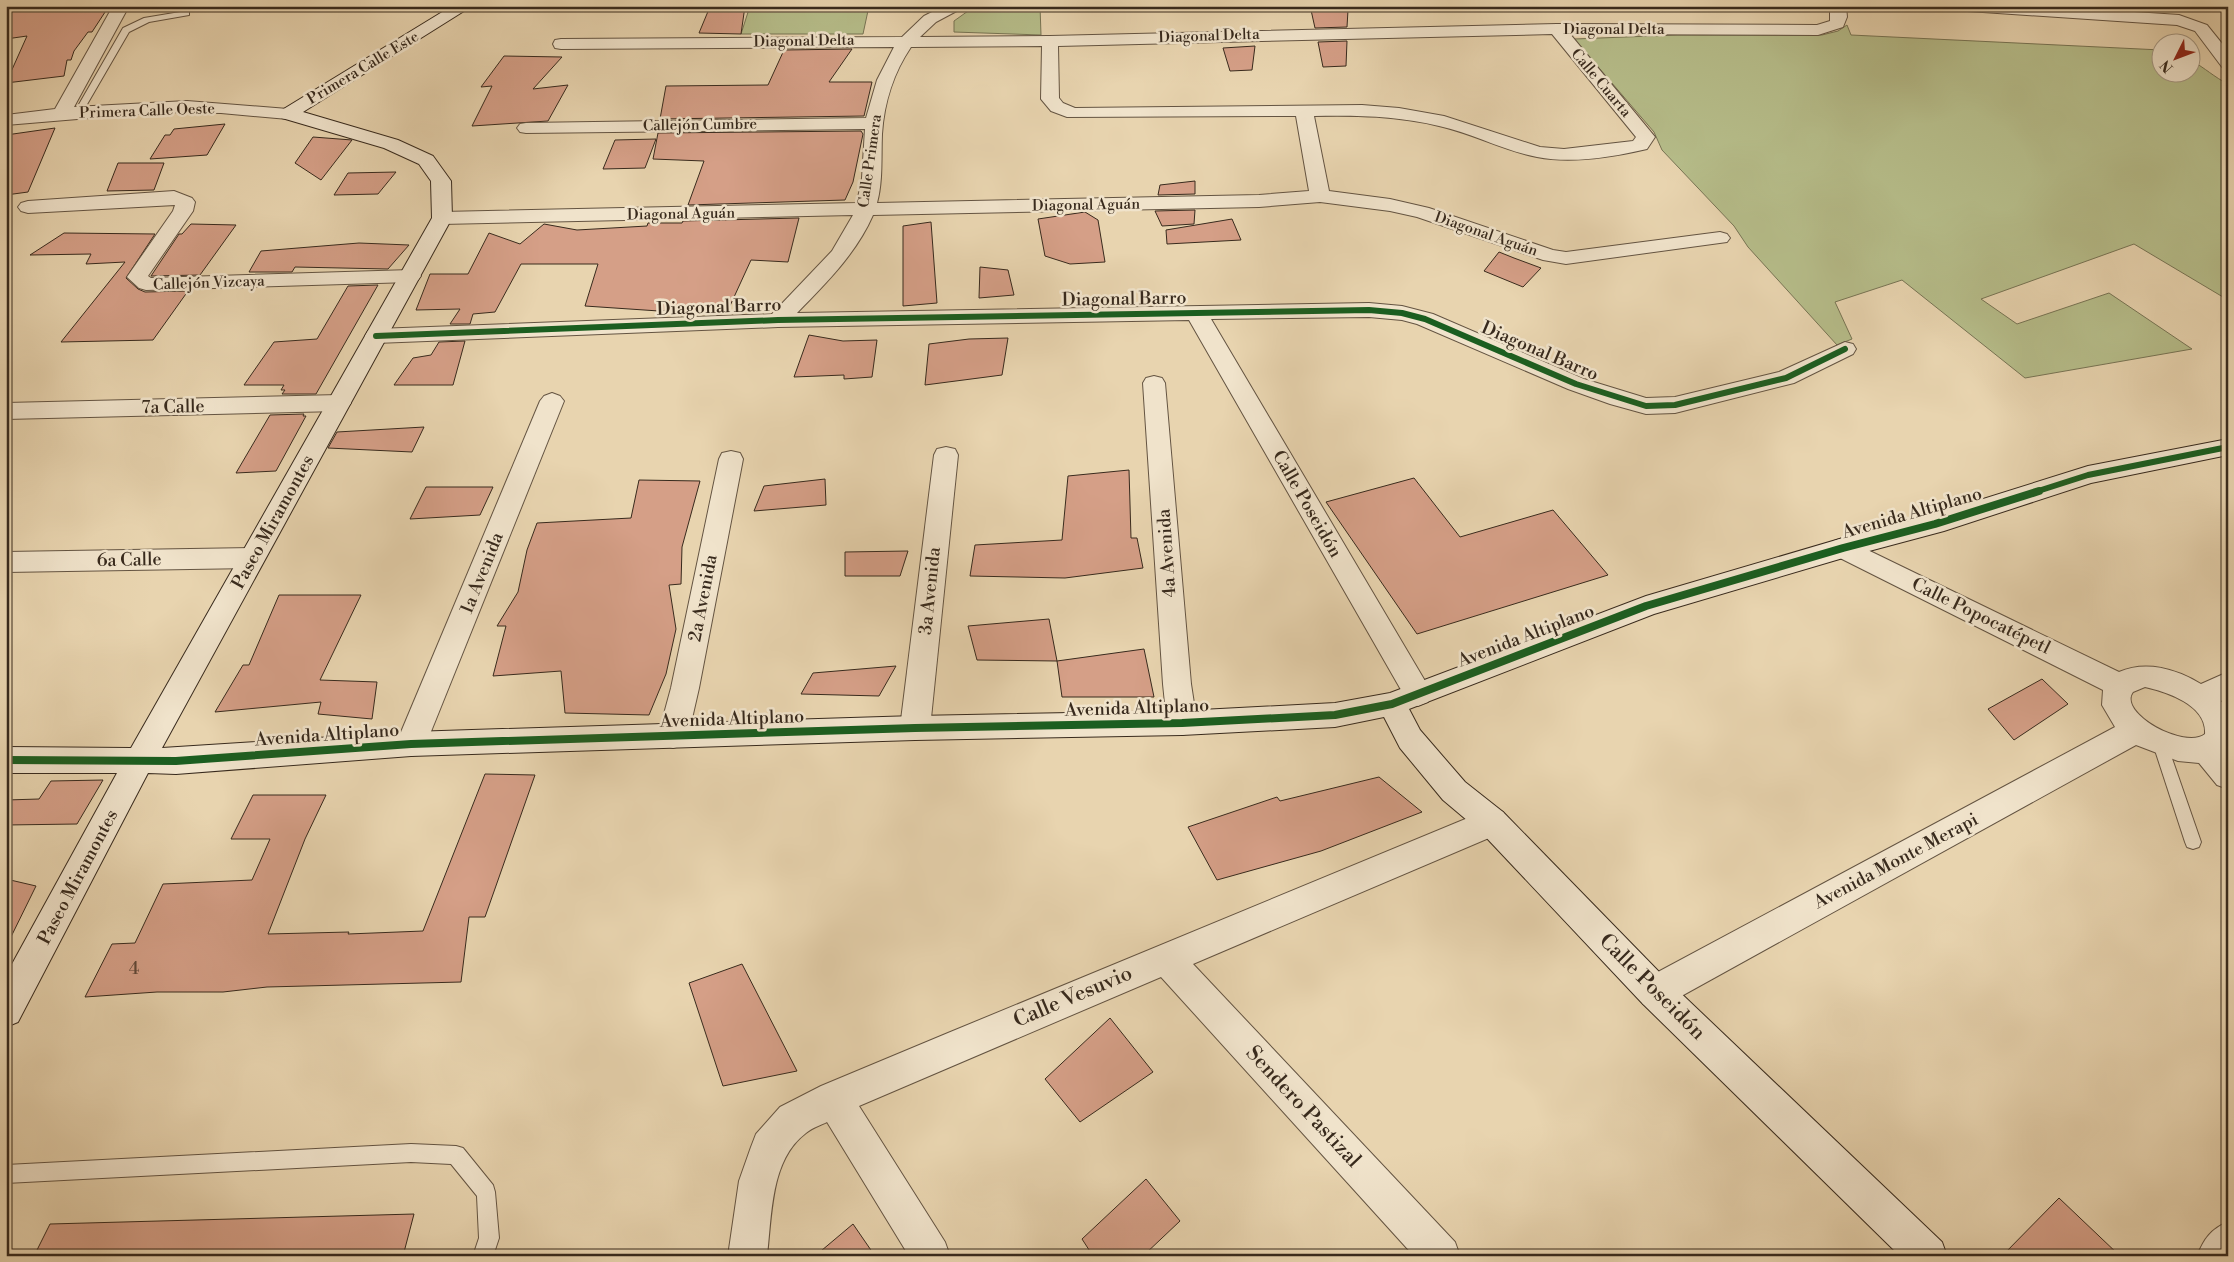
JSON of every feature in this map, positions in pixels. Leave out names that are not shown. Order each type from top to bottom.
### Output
[{"type":"street","points":[[69,113],[121,6]]},
{"type":"street","name":"Primera Calle Este","points":[[288,114],[464,6]]},
{"type":"street","name":"Calle Primera","points":[[778,320],[840,255],[866,210],[872,170],[874,123],[890,66],[908,40],[930,19],[958,6]]},
{"type":"street","name":"Diagonal Delta","points":[[561,44],[908,40],[1050,41],[1556,29],[1818,30],[1837,24],[1840,17],[1838,6]]},
{"type":"street","points":[[1968,6],[2179,20],[2202,28],[2228,63]]},
{"type":"street","name":"Calle Cuarta","points":[[1304,111],[1362,110],[1425,117],[1470,129],[1512,145],[1538,152],[1564,155],[1640,145],[1646,137],[1556,29]]},
{"type":"street","points":[[1050,41],[1050,99],[1057,107],[1074,113],[1304,111],[1320,196]]},
{"type":"street","name":"Primera Calle Oeste","points":[[6,120],[69,113],[211,107],[288,114]]},
{"type":"street","name":"Paseo Miramontes","points":[[6,1010],[140,760],[442,218],[441,181],[426,160],[382,141],[288,114]]},
{"type":"street","name":"Callejón Cumbre","points":[[526,128],[874,123]]},
{"type":"street","name":"Diagonal Aguán","points":[[442,218],[1259,201],[1320,196],[1390,205],[1422,212],[1523,247],[1558,257],[1720,238]]},
{"type":"street","name":"Callejón Vizcaya","points":[[28,207],[174,197],[185,202],[183,211],[137,277],[146,284],[411,276]]},
{"type":"street","name":"Diagonal Barro","points":[[376,336],[778,320],[1369,310],[1402,313],[1426,318],[1576,384],[1618,400],[1646,406],[1675,405],[1786,378],[1845,349]]},
{"type":"street","name":"Calle Poseidón","points":[[1196,313],[1405,699],[1410,739],[1427,761],[1454,792],[1492,822],[1655,992],[1928,1256]]},
{"type":"street","name":"4a Avenida","points":[[1154,384],[1177,684],[1182,722]]},
{"type":"street","name":"1a Avenida","points":[[411,744],[552,401]]},
{"type":"street","name":"7a Calle","points":[[6,411],[339,403]]},
{"type":"street","name":"Avenida Altiplano","points":[[6,760],[176,761],[411,744],[915,728],[1182,722],[1335,715],[1405,699],[1646,606],[1843,548],[1934,524],[2088,475],[2228,447]]},
{"type":"street","name":"3a Avenida","points":[[915,728],[946,455]]},
{"type":"street","name":"2a Avenida","points":[[672,736],[685,688],[731,459]]},
{"type":"street","name":"Calle Popocatépetl","points":[[1843,548],[2119,685]]},
{"type":"street","name":"6a Calle","points":[[6,562],[252,558]]},
{"type":"street","points":[[2145,676],[2163,679],[2183,687],[2200,699],[2212,711],[2220,724],[2220,735],[2216,744],[2206,750],[2185,751],[2148,737],[2125,718],[2115,694],[2119,685],[2129,678],[2145,676]]},
{"type":"street","points":[[2200,699],[2228,683]]},
{"type":"street","name":"Avenida Monte Merapi","points":[[1655,992],[2148,737]]},
{"type":"street","points":[[2206,750],[2228,776]]},
{"type":"street","name":"Calle Vesuvio","points":[[747,1256],[758,1181],[768,1147],[793,1120],[834,1099],[1165,958],[1492,822]]},
{"type":"street","name":"Sendero Pastizal","points":[[1165,958],[1442,1256]]},
{"type":"street","points":[[834,1099],[931,1256]]},
{"type":"street","points":[[2216,1256],[2228,1241]]},
{"type":"lane","points":[[69,113],[126,30],[147,20],[186,13]]},
{"type":"lane","points":[[2148,737],[2193,842]]},
{"type":"lane","points":[[6,1174],[411,1153],[456,1155],[486,1192],[489,1238],[483,1256]]},
{"type":"green space","points":[[750,6],[869,6],[863,34],[741,34]]},
{"type":"green space","points":[[975,6],[1040,6],[1041,35],[954,32],[954,21]]},
{"type":"green space","points":[[1847,25],[1851,35],[2152,50],[2152,82],[2202,82],[2202,68],[2228,84],[2228,300],[2134,244],[1981,299],[2017,324],[2109,293],[2192,349],[2025,378],[1902,280],[1835,302],[1852,339],[1837,345],[1748,247],[1734,226],[1662,150],[1654,132],[1574,39],[1677,35],[1822,35],[1838,31]]},
{"type":"building","points":[[6,6],[109,6],[92,32],[88,32],[74,51],[71,60],[67,60],[64,76],[6,83],[27,36],[6,39]]},
{"type":"building","points":[[745,6],[741,34],[699,33],[709,9]]},
{"type":"building","points":[[1311,10],[1348,10],[1347,27],[1315,28]]},
{"type":"building","points":[[1347,41],[1346,66],[1323,67],[1318,42]]},
{"type":"building","points":[[1255,46],[1252,70],[1230,71],[1223,48]]},
{"type":"building","points":[[852,49],[829,82],[872,82],[864,116],[660,119],[666,86],[768,85],[784,50]]},
{"type":"building","points":[[504,56],[562,57],[533,89],[568,85],[548,121],[472,126],[492,86],[481,87]]},
{"type":"building","points":[[225,124],[207,155],[150,159],[165,135],[170,135],[174,129]]},
{"type":"building","points":[[55,128],[28,192],[6,195],[6,135]]},
{"type":"building","points":[[861,131],[863,134],[853,182],[845,200],[688,205],[704,161],[653,159],[658,133]]},
{"type":"building","points":[[313,137],[352,140],[321,180],[295,163]]},
{"type":"building","points":[[656,139],[645,168],[603,169],[615,140]]},
{"type":"building","points":[[118,163],[164,163],[154,190],[107,191]]},
{"type":"building","points":[[396,172],[378,194],[334,195],[348,173]]},
{"type":"building","points":[[1195,181],[1195,194],[1158,195],[1160,185]]},
{"type":"building","points":[[1195,210],[1194,224],[1162,226],[1155,211]]},
{"type":"building","points":[[1085,212],[1098,220],[1105,262],[1070,264],[1045,256],[1038,219]]},
{"type":"building","points":[[799,218],[788,262],[751,260],[729,308],[708,307],[659,311],[585,306],[598,264],[521,264],[495,312],[473,314],[470,324],[450,324],[460,309],[416,310],[430,274],[468,274],[489,233],[520,244],[544,224],[577,230],[647,226],[648,223],[682,223],[683,221]]},
{"type":"building","points":[[1232,219],[1241,240],[1167,244],[1166,230]]},
{"type":"building","points":[[931,222],[937,303],[903,306],[903,226]]},
{"type":"building","points":[[191,224],[236,225],[200,275],[151,276],[179,234],[182,234]]},
{"type":"building","points":[[64,233],[155,234],[126,278],[138,289],[145,292],[188,291],[153,340],[61,342],[125,262],[86,264],[91,254],[30,255]]},
{"type":"building","points":[[359,243],[409,245],[388,269],[295,267],[292,272],[249,272],[261,251]]},
{"type":"building","points":[[1499,252],[1541,268],[1523,287],[1484,271]]},
{"type":"building","points":[[980,267],[1008,270],[1014,295],[979,298]]},
{"type":"building","points":[[378,285],[316,394],[282,394],[285,390],[281,390],[284,385],[244,385],[274,342],[317,339],[348,286]]},
{"type":"building","points":[[809,335],[843,341],[877,340],[872,377],[844,379],[844,375],[794,377]]},
{"type":"building","points":[[1008,338],[1002,375],[925,385],[929,344],[969,339]]},
{"type":"building","points":[[465,341],[453,385],[394,385],[413,358],[431,355],[439,342]]},
{"type":"building","points":[[304,414],[303,416],[306,416],[276,471],[236,473],[270,415]]},
{"type":"building","points":[[424,427],[412,452],[328,448],[337,432]]},
{"type":"building","points":[[1129,470],[1131,538],[1137,538],[1143,568],[1065,578],[970,576],[975,545],[1062,540],[1068,476]]},
{"type":"building","points":[[1414,478],[1460,537],[1553,510],[1608,575],[1417,634],[1326,502]]},
{"type":"building","points":[[825,479],[826,505],[754,511],[764,486]]},
{"type":"building","points":[[639,480],[700,481],[682,547],[681,584],[669,585],[676,629],[666,674],[649,715],[565,713],[561,671],[493,676],[506,626],[497,626],[518,592],[527,550],[537,523],[631,518]]},
{"type":"building","points":[[426,487],[493,487],[480,515],[410,519]]},
{"type":"building","points":[[908,551],[900,576],[845,576],[845,552]]},
{"type":"building","points":[[279,595],[361,595],[320,680],[377,682],[372,719],[318,714],[321,702],[215,712],[243,665],[249,665]]},
{"type":"building","points":[[1049,619],[1057,661],[977,660],[968,626]]},
{"type":"building","points":[[1144,649],[1154,697],[1062,697],[1057,661]]},
{"type":"building","points":[[896,666],[879,696],[801,694],[813,673]]},
{"type":"building","points":[[2042,679],[2068,704],[2014,740],[1988,709]]},
{"type":"building","points":[[485,774],[535,775],[485,917],[469,917],[461,982],[267,987],[223,992],[157,992],[85,997],[112,944],[135,943],[163,884],[252,880],[270,839],[231,839],[253,795],[326,795],[305,839],[268,934],[349,932],[348,934],[423,931]]},
{"type":"building","points":[[1379,777],[1422,812],[1321,851],[1217,880],[1188,827],[1277,797],[1280,801]]},
{"type":"building","points":[[103,780],[77,824],[6,825],[6,800],[39,799],[51,781]]},
{"type":"building","points":[[6,879],[36,886],[6,947]]},
{"type":"building","points":[[742,964],[797,1071],[723,1086],[689,983]]},
{"type":"building","points":[[1110,1018],[1153,1072],[1080,1122],[1045,1079]]},
{"type":"building","points":[[1146,1179],[1180,1221],[1143,1256],[1093,1256],[1082,1239]]},
{"type":"building","points":[[2059,1198],[2120,1256],[2002,1256]]},
{"type":"building","points":[[414,1214],[403,1256],[34,1256],[50,1224]]},
{"type":"building","points":[[853,1224],[875,1256],[815,1256]]},
{"type":"cycle path","points":[[376,336],[778,320],[1369,310],[1402,313],[1425,319],[1576,384],[1618,399],[1646,406],[1675,405],[1786,378],[1845,349]]},
{"type":"cycle path","points":[[6,760],[176,761],[411,744],[915,728],[1182,723],[1335,715],[1392,704],[1646,606],[1843,548],[1935,524],[2088,475],[2228,447]]}]
